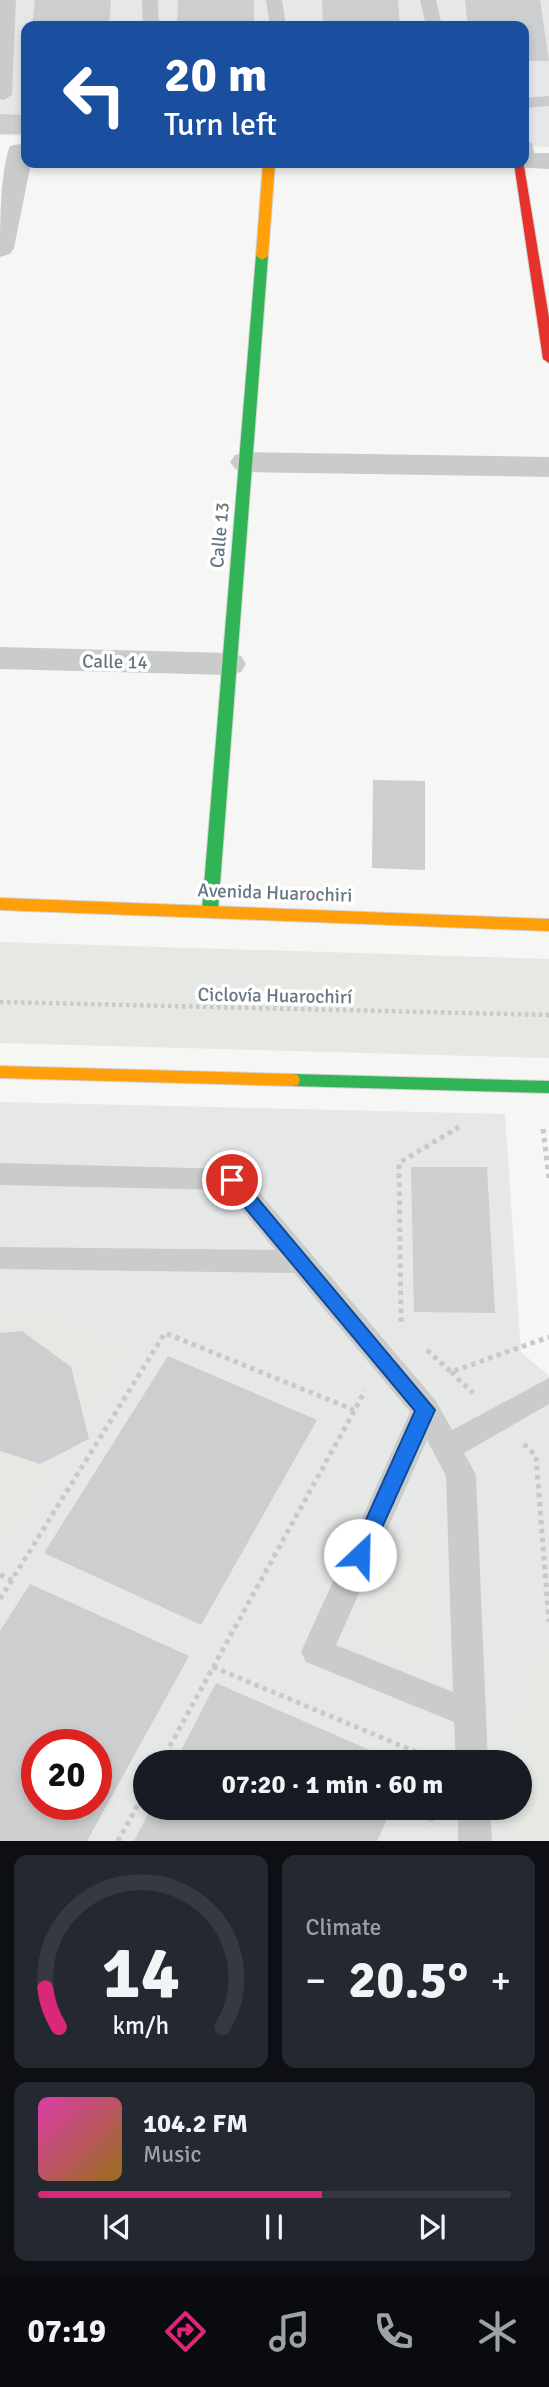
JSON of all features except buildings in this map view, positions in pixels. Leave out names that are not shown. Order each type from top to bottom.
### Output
[{"type":"street","points":[[0,247],[15,152]]},
{"type":"street","points":[[529,158],[541,246],[549,359]]},
{"type":"street","name":"Calle 13","points":[[211,910],[269,168]]},
{"type":"street","points":[[246,462],[549,467]]},
{"type":"street","name":"Calle 14","points":[[0,658],[229,664]]},
{"type":"street","name":"Avenida Huarochiri","points":[[0,904],[549,925]]},
{"type":"street","points":[[0,1072],[549,1087]]},
{"type":"lane","points":[[8,0],[2,95],[21,95]]},
{"type":"lane","points":[[150,0],[151,21]]},
{"type":"lane","points":[[274,0],[277,21]]},
{"type":"lane","points":[[428,0],[433,21]]},
{"type":"lane","points":[[529,103],[549,101]]},
{"type":"lane","points":[[0,1174],[232,1180],[426,1410],[461,1475],[472,1750]]},
{"type":"lane","points":[[0,1258],[303,1262]]},
{"type":"lane","points":[[446,1448],[549,1390]]},
{"type":"lane","points":[[426,1410],[317,1652],[471,1714]]},
{"type":"lane","points":[[474,1820],[475,1841]]},
{"type":"path","name":"Ciclovía Huarochirí","points":[[0,1002],[549,1015]]},
{"type":"path","points":[[401,1326],[399,1163],[459,1127]]},
{"type":"path","points":[[543,1129],[549,1178]]},
{"type":"path","points":[[0,1600],[165,1334],[354,1410]]},
{"type":"path","points":[[451,1372],[549,1337]]},
{"type":"path","points":[[421,1344],[480,1400]]},
{"type":"path","points":[[168,1750],[368,1386]]},
{"type":"path","points":[[517,1438],[536,1456],[549,1622]]},
{"type":"path","points":[[0,1575],[12,1580]]},
{"type":"path","points":[[213,1667],[414,1750]]},
{"type":"path","points":[[118,1841],[133,1814]]},
{"type":"shaded area","points":[[0,0],[549,0],[549,147],[529,146],[529,21],[21,21],[21,136],[0,135]]},
{"type":"shaded area","points":[[0,942],[549,959],[549,1058],[0,1043]]},
{"type":"shaded area","points":[[0,1102],[505,1114],[521,1352],[549,1376],[549,1841],[0,1841]]},
{"type":"shaded area","points":[[0,1314],[54,1314],[132,1347],[0,1552]]},
{"type":"shaded area","points":[[420,1516],[427,1519],[430,1668],[359,1637]]},
{"type":"shaded area","points":[[549,1635],[549,1841],[505,1841],[503,1820],[532,1820],[532,1750],[498,1750]]},
{"type":"traffic: fast","points":[[210,910],[262,256]]},
{"type":"traffic: fast","points":[[292,1080],[549,1087]]},
{"type":"traffic: slow","points":[[262,256],[269,168]]},
{"type":"traffic: slow","points":[[0,904],[549,925]]},
{"type":"traffic: slow","points":[[0,1072],[292,1080]]},
{"type":"traffic: jam","points":[[521,168],[549,359]]},
{"type":"route","points":[[232,1180],[426,1410],[360,1555]]}]
